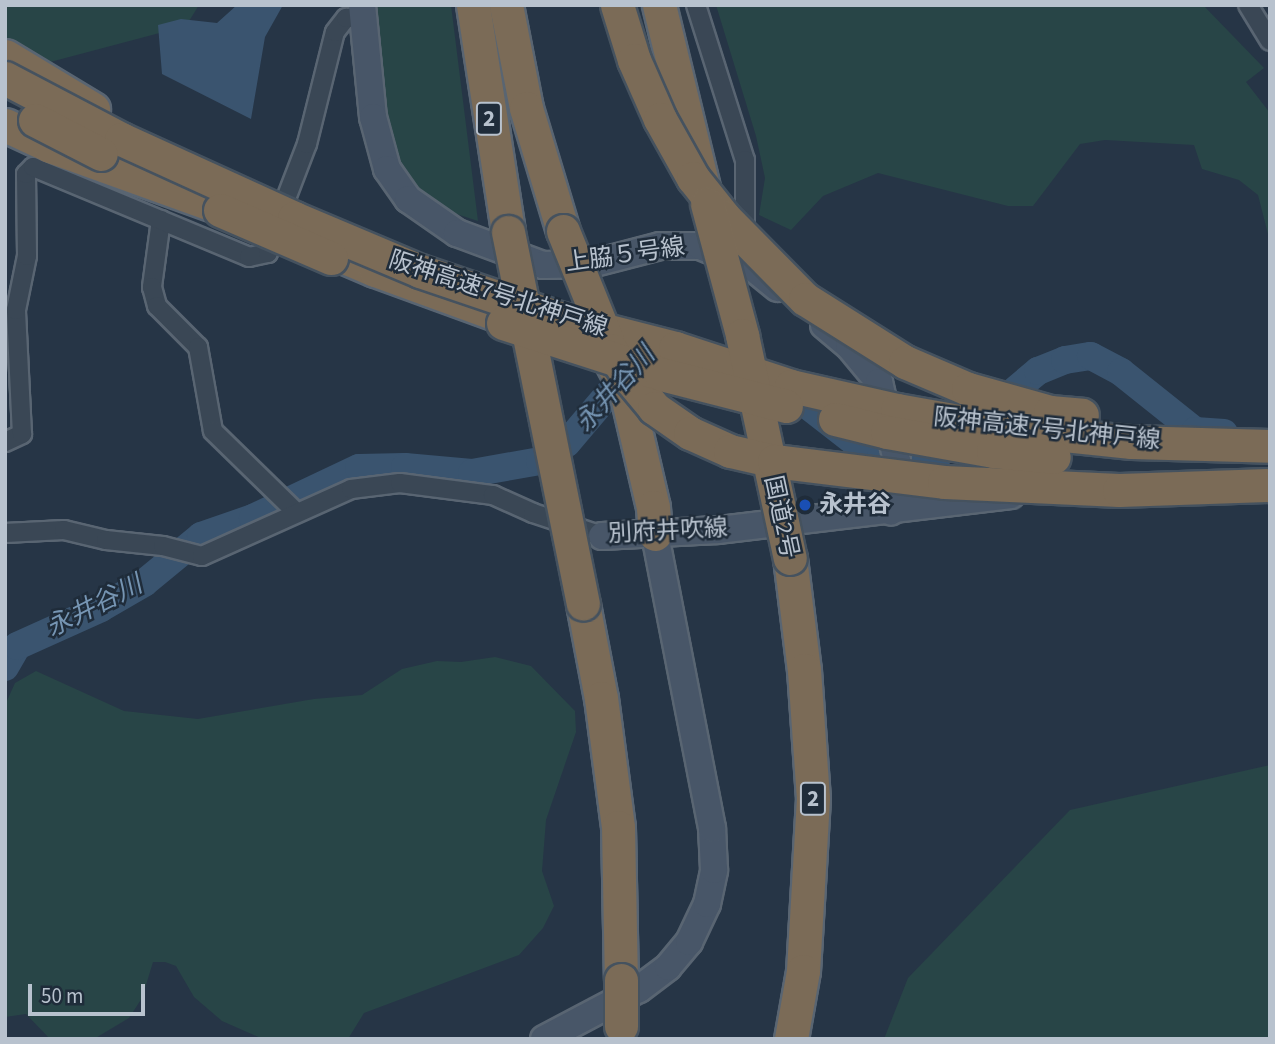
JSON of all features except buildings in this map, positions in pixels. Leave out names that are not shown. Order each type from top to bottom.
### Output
[{"type":"highway","name":"2","points":[[472,5],[508,232],[601,698],[618,827],[620,1032]]},
{"type":"highway","points":[[506,5],[526,108],[563,231],[606,339],[630,379],[654,408],[690,433],[730,452],[774,461],[944,482],[1119,490],[1270,485]]},
{"type":"highway","points":[[617,5],[634,60],[660,119],[693,178],[759,256],[806,299],[857,334],[905,362],[968,389],[1049,412],[1270,431]]},
{"type":"highway","name":"国道2号","points":[[659,5],[742,335],[790,558],[803,657],[813,799],[803,971],[791,1039]]},
{"type":"highway","points":[[5,57],[73,96],[217,190],[377,261],[588,338],[602,349],[625,387],[653,507],[655,534]]},
{"type":"highway","name":"阪神高速7号北神戸線","points":[[5,78],[121,139],[294,218],[420,271],[562,319],[675,348],[791,386],[897,410],[997,428],[1132,442],[1270,446]]},
{"type":"highway","name":"阪神高速7号北神戸線","points":[[5,104],[20,123],[284,240],[556,342],[661,374],[887,432],[993,451],[1126,464],[1270,468]]},
{"type":"highway","points":[[20,123],[50,146],[212,204],[375,270],[582,346],[607,372],[615,391],[642,508],[655,534]]},
{"type":"street","points":[[696,5],[746,160],[745,219],[726,257]]},
{"type":"street","points":[[1248,5],[1270,41]]},
{"type":"street","points":[[282,209],[307,144],[335,32],[346,18],[362,11]]},
{"type":"street","name":"上脇５号線","points":[[362,11],[373,117],[387,169],[408,199],[457,233],[542,265],[591,264],[660,246],[700,246],[753,268],[849,346],[879,382],[897,461],[892,499]]},
{"type":"street","points":[[5,442],[22,434],[16,310],[27,256],[26,174],[33,167],[249,257],[268,253],[276,229]]},
{"type":"street","points":[[160,220],[152,287],[157,306],[198,347],[213,431],[290,506]]},
{"type":"street","name":"別府井吹線","points":[[5,533],[64,530],[106,540],[163,546],[202,556],[290,506],[351,489],[400,483],[493,495],[533,513],[602,536],[655,534],[892,499],[1270,485]]},
{"type":"street","points":[[544,1039],[639,989],[668,967],[689,942],[707,904],[714,870],[712,828],[655,534]]},
{"type":"green space","points":[[5,5],[199,5],[186,26],[5,74]]},
{"type":"green space","points":[[376,5],[451,5],[478,221],[426,204],[391,152],[376,42]]},
{"type":"green space","points":[[716,5],[1203,5],[1264,68],[1246,82],[1270,113],[1270,242],[1258,195],[1239,180],[1202,169],[1194,145],[1105,140],[1080,144],[1033,206],[1008,206],[878,173],[823,196],[791,230],[759,215],[765,178],[756,136]]},
{"type":"green space","points":[[495,657],[531,666],[575,711],[576,732],[546,820],[542,871],[554,906],[543,928],[519,955],[364,1013],[348,1039],[263,1039],[222,1021],[194,997],[176,966],[165,962],[153,962],[142,998],[129,1018],[94,1039],[50,1039],[26,1014],[5,1017],[5,705],[15,683],[36,671],[124,711],[198,719],[314,699],[362,695],[402,669],[437,661],[461,662]]},
{"type":"green space","points":[[1270,765],[1270,1039],[884,1039],[908,978],[1070,810]]},
{"type":"water","points":[[237,5],[283,5],[265,37],[251,119],[162,74],[158,25],[181,19],[217,23]]},
{"type":"waterway","name":"永井谷川","points":[[780,384],[879,461],[925,466],[1038,371],[1065,360],[1091,356],[1121,372],[1195,431],[1224,433]]},
{"type":"waterway","name":"永井谷川","points":[[5,667],[17,646],[101,608],[144,583],[201,536],[253,518],[359,468],[405,467],[472,473],[540,461],[567,443],[633,365]]},
{"type":"place","name":"永井谷","points":[[805,505]]}]
